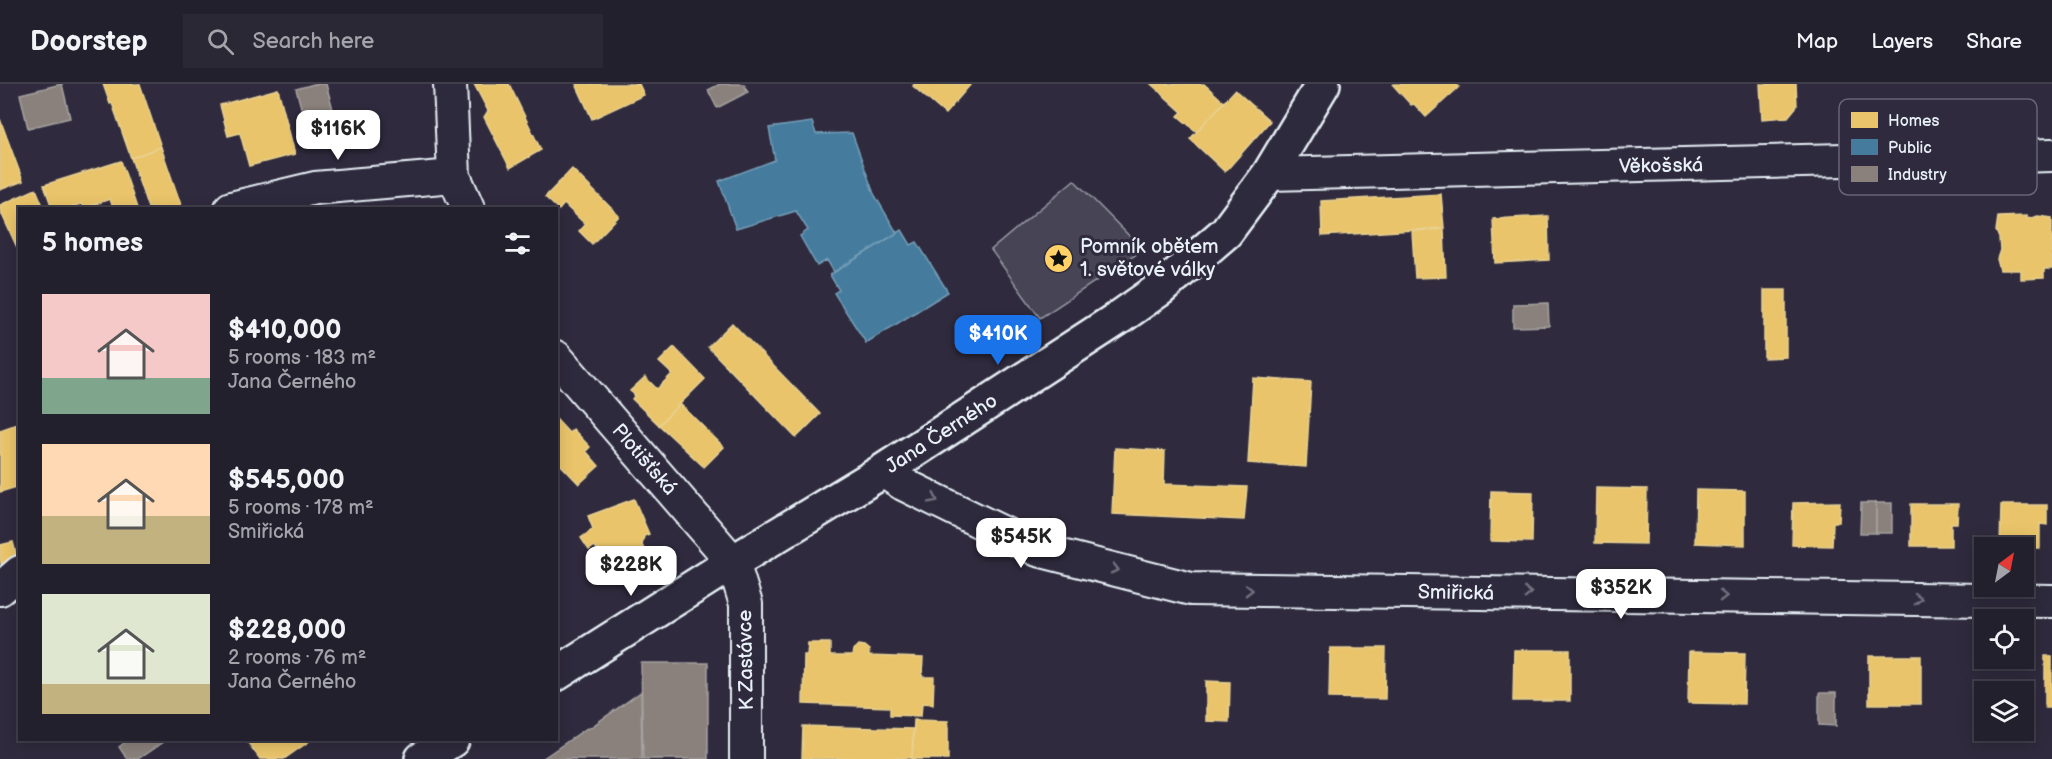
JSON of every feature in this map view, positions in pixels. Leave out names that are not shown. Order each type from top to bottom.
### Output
[{"type":"street","points":[[450,84],[454,176],[468,207]]},
{"type":"street","name":"Jana Černého","points":[[558,673],[883,471],[1160,289],[1226,232],[1269,174],[1323,84]]},
{"type":"street","name":"Věkošská","points":[[2037,156],[2052,156]]},
{"type":"street","name":"Věkošská","points":[[1269,174],[1839,161]]},
{"type":"street","points":[[235,207],[315,188],[454,176]]},
{"type":"street","name":"Plotišťská","points":[[558,359],[733,562]]},
{"type":"street","name":"Smiřická","points":[[883,471],[1038,550],[1191,589],[2052,601]]},
{"type":"street","name":"K Zastávce","points":[[733,562],[746,604],[747,759]]},
{"type":"street","points":[[0,589],[18,574]]},
{"type":"street","points":[[422,759],[451,741]]},
{"type":"shaded area","points":[[1074,180],[1143,250],[1040,318],[991,250]]},
{"type":"building: Homes","points":[[103,84],[140,84],[161,147],[131,158]]},
{"type":"building: Homes","points":[[474,84],[509,84],[541,150],[510,168],[484,117],[488,111]]},
{"type":"building: Homes","points":[[576,84],[639,84],[644,95],[592,119]]},
{"type":"building: Homes","points":[[914,84],[971,84],[945,114],[913,86]]},
{"type":"building: Homes","points":[[1151,84],[1204,84],[1224,102],[1197,132],[1178,116],[1182,112]]},
{"type":"building: Homes","points":[[1394,84],[1456,84],[1459,87],[1426,117],[1414,104],[1411,105]]},
{"type":"building: Homes","points":[[1760,84],[1796,84],[1797,106],[1788,117],[1762,119]]},
{"type":"building: Homes","points":[[278,89],[295,154],[249,166],[240,133],[228,136],[220,105]]},
{"type":"building: Homes","points":[[1235,90],[1270,121],[1225,172],[1190,139]]},
{"type":"building: Homes","points":[[0,119],[23,181],[0,190]]},
{"type":"building: Homes","points":[[161,147],[182,207],[148,207],[131,158]]},
{"type":"building: Homes","points":[[121,161],[137,207],[113,207],[110,199],[87,207],[81,204],[73,207],[52,207],[44,185]]},
{"type":"building: Homes","points":[[572,169],[619,216],[592,244],[579,231],[585,224],[564,204],[559,210],[545,197]]},
{"type":"building: Homes","points":[[36,189],[44,207],[18,207],[18,250],[0,210],[0,205]]},
{"type":"building: Homes","points":[[1441,194],[1444,228],[1322,236],[1321,201]]},
{"type":"building: Homes","points":[[1548,216],[1549,260],[1495,263],[1493,219]]},
{"type":"building: Homes","points":[[2027,216],[2027,219],[2038,216],[2052,218],[2052,269],[2044,269],[2044,278],[2021,279],[2021,270],[2000,270],[1997,259],[2000,250],[1996,231],[1998,217]]},
{"type":"building: Homes","points":[[1444,229],[1446,277],[1415,278],[1412,231]]},
{"type":"building: Homes","points":[[1764,290],[1786,290],[1786,357],[1764,358]]},
{"type":"building: Homes","points":[[732,323],[820,414],[796,438],[708,347]]},
{"type":"building: Homes","points":[[674,347],[705,379],[659,425],[632,399],[635,395],[630,391],[645,377],[657,389],[672,374],[659,362]]},
{"type":"building: Homes","points":[[1253,378],[1311,382],[1306,467],[1248,463]]},
{"type":"building: Homes","points":[[680,404],[724,447],[704,467],[659,425]]},
{"type":"building: Homes","points":[[558,421],[569,433],[573,429],[590,447],[586,451],[599,466],[579,484],[558,462]]},
{"type":"building: Homes","points":[[18,424],[18,487],[0,492],[0,430]]},
{"type":"building: Homes","points":[[1115,448],[1165,451],[1164,484],[1247,487],[1244,520],[1112,514]]},
{"type":"building: Homes","points":[[1596,488],[1647,489],[1646,544],[1595,543]]},
{"type":"building: Homes","points":[[1696,490],[1745,491],[1745,545],[1695,543]]},
{"type":"building: Homes","points":[[1491,491],[1533,492],[1532,542],[1490,541]]},
{"type":"building: Homes","points":[[634,499],[649,534],[644,536],[642,545],[644,549],[610,570],[595,546],[589,550],[581,538],[593,529],[588,516]]},
{"type":"building: Homes","points":[[1840,502],[1839,522],[1833,522],[1832,546],[1792,545],[1793,503]]},
{"type":"building: Homes","points":[[1911,504],[1958,504],[1957,523],[1951,523],[1951,546],[1911,546]]},
{"type":"building: Homes","points":[[2001,505],[2047,505],[2047,525],[2040,524],[2040,548],[2034,548],[2034,537],[2000,537]]},
{"type":"building: Homes","points":[[13,542],[18,561],[4,575],[0,560],[0,545]]},
{"type":"building: Homes","points":[[808,643],[830,643],[830,656],[852,656],[853,650],[858,645],[869,650],[869,656],[923,658],[922,677],[934,677],[933,704],[922,703],[921,716],[890,715],[890,707],[803,704],[804,655],[807,655]]},
{"type":"building: Homes","points":[[1330,648],[1386,648],[1385,699],[1329,698]]},
{"type":"building: Homes","points":[[1514,650],[1570,650],[1570,701],[1513,701]]},
{"type":"building: Homes","points":[[1689,652],[1745,653],[1744,704],[1688,703]]},
{"type":"building: Homes","points":[[1869,656],[1921,656],[1921,704],[1869,704]]},
{"type":"building: Homes","points":[[2045,656],[2052,656],[2052,707],[2045,707]]},
{"type":"building: Homes","points":[[1206,681],[1230,682],[1229,722],[1206,721]]},
{"type":"building: Homes","points":[[914,720],[948,721],[948,759],[912,759]]},
{"type":"building: Homes","points":[[803,726],[913,729],[912,758],[802,759]]},
{"type":"building: Homes","points":[[247,741],[310,741],[284,759],[260,759]]},
{"type":"building: Public","points":[[812,122],[816,134],[852,133],[874,194],[897,233],[834,272],[827,260],[817,266],[800,236],[808,230],[796,211],[736,229],[719,181],[775,160],[769,128]]},
{"type":"building: Public","points":[[902,230],[911,245],[917,242],[948,292],[866,343],[834,293],[839,290],[830,275]]},
{"type":"building: Industry","points":[[62,84],[70,118],[28,128],[20,94]]},
{"type":"building: Industry","points":[[314,84],[326,84],[339,131],[310,140],[296,89]]},
{"type":"building: Industry","points":[[720,84],[744,84],[748,92],[717,108],[708,90]]},
{"type":"building: Industry","points":[[1548,303],[1549,326],[1513,327],[1513,304]]},
{"type":"building: Industry","points":[[1861,503],[1876,503],[1876,533],[1860,533]]},
{"type":"building: Industry","points":[[1876,503],[1892,503],[1892,533],[1876,533]]},
{"type":"building: Industry","points":[[641,663],[708,663],[708,759],[643,759]]},
{"type":"building: Industry","points":[[641,692],[642,759],[542,759],[588,729]]},
{"type":"building: Industry","points":[[1819,693],[1836,693],[1836,726],[1819,725]]},
{"type":"building: Industry","points":[[127,741],[165,741],[138,759],[127,759],[119,747]]},
{"type":"place","name":"Pomník obětem 1. světové války","points":[[1059,258]]}]
